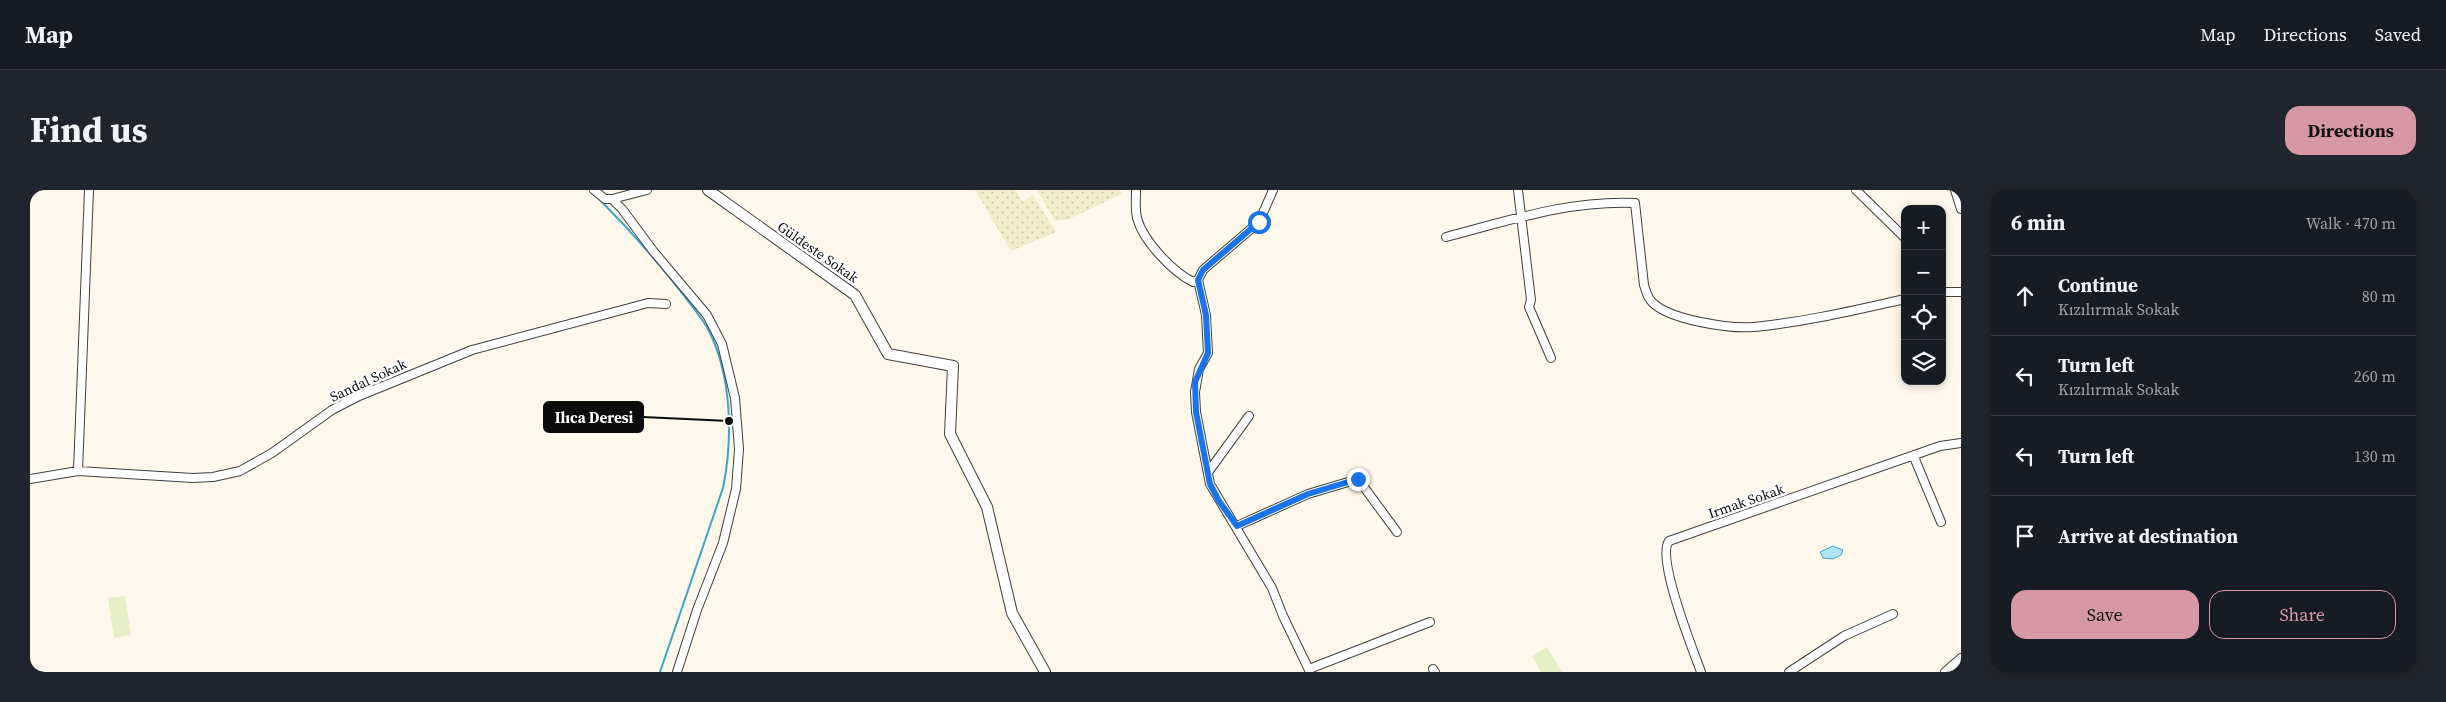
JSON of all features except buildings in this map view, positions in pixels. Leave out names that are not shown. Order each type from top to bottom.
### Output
[{"type":"street","points":[[78,472],[89,190]]},
{"type":"street","points":[[594,190],[605,199],[647,190]]},
{"type":"street","name":"Güldeste Sokak","points":[[708,190],[855,295],[888,354],[953,366],[950,434],[987,507],[1012,613],[1045,672]]},
{"type":"street","points":[[1136,190],[1136,217],[1143,231],[1179,275],[1193,282],[1198,280]]},
{"type":"street","points":[[1272,190],[1259,222],[1203,270],[1198,280],[1206,315],[1208,353],[1195,382],[1196,412],[1210,484],[1219,501],[1237,526],[1272,588],[1309,670],[1430,622]]},
{"type":"street","points":[[1518,190],[1531,300],[1529,307],[1551,358]]},
{"type":"street","points":[[1856,190],[1901,234]]},
{"type":"street","points":[[1955,190],[1961,209]]},
{"type":"street","points":[[612,199],[707,315],[722,344],[735,398],[739,449],[736,489],[723,543],[697,610],[678,672]]},
{"type":"street","points":[[1446,237],[1548,209],[1618,203],[1635,204],[1644,285],[1648,297],[1661,308],[1681,317],[1736,327],[1754,327],[1828,316],[1901,300]]},
{"type":"street","points":[[1946,292],[1961,292]]},
{"type":"street","name":"Sandal Sokak","points":[[30,479],[78,472],[193,478],[213,477],[240,471],[272,453],[332,410],[359,396],[443,361],[472,350],[630,308],[648,304],[666,304]]},
{"type":"street","points":[[1209,471],[1249,416]]},
{"type":"street","name":"Irmak Sokak","points":[[1701,672],[1670,585],[1666,549],[1669,541],[1884,465],[1914,457],[1940,446],[1961,443]]},
{"type":"street","points":[[1914,457],[1941,522]]},
{"type":"street","points":[[1237,526],[1308,494],[1358,479],[1396,532]]},
{"type":"street","points":[[1789,672],[1844,636],[1893,614]]},
{"type":"street","points":[[1945,672],[1961,658]]},
{"type":"shaded area","points":[[975,190],[1015,190],[1023,202],[1033,195],[1056,232],[1011,251]]},
{"type":"shaded area","points":[[1037,190],[1120,190],[1122,194],[1069,219],[1055,221]]},
{"type":"green space","points":[[125,596],[131,635],[114,638],[108,598]]},
{"type":"green space","points":[[1547,647],[1562,672],[1541,672],[1532,656]]},
{"type":"water","points":[[1833,546],[1843,550],[1841,555],[1833,559],[1823,558],[1820,552]]},
{"type":"waterway","points":[[600,200],[655,260],[704,322],[717,349],[726,388],[729,429],[723,488],[660,672]]},
{"type":"place","name":"Ilıca Deresi","points":[[729,421]]},
{"type":"route","points":[[1259,222],[1203,270],[1198,280],[1206,315],[1208,353],[1199,369],[1195,382],[1196,412],[1210,484],[1219,501],[1237,526],[1308,494],[1358,479]]}]
